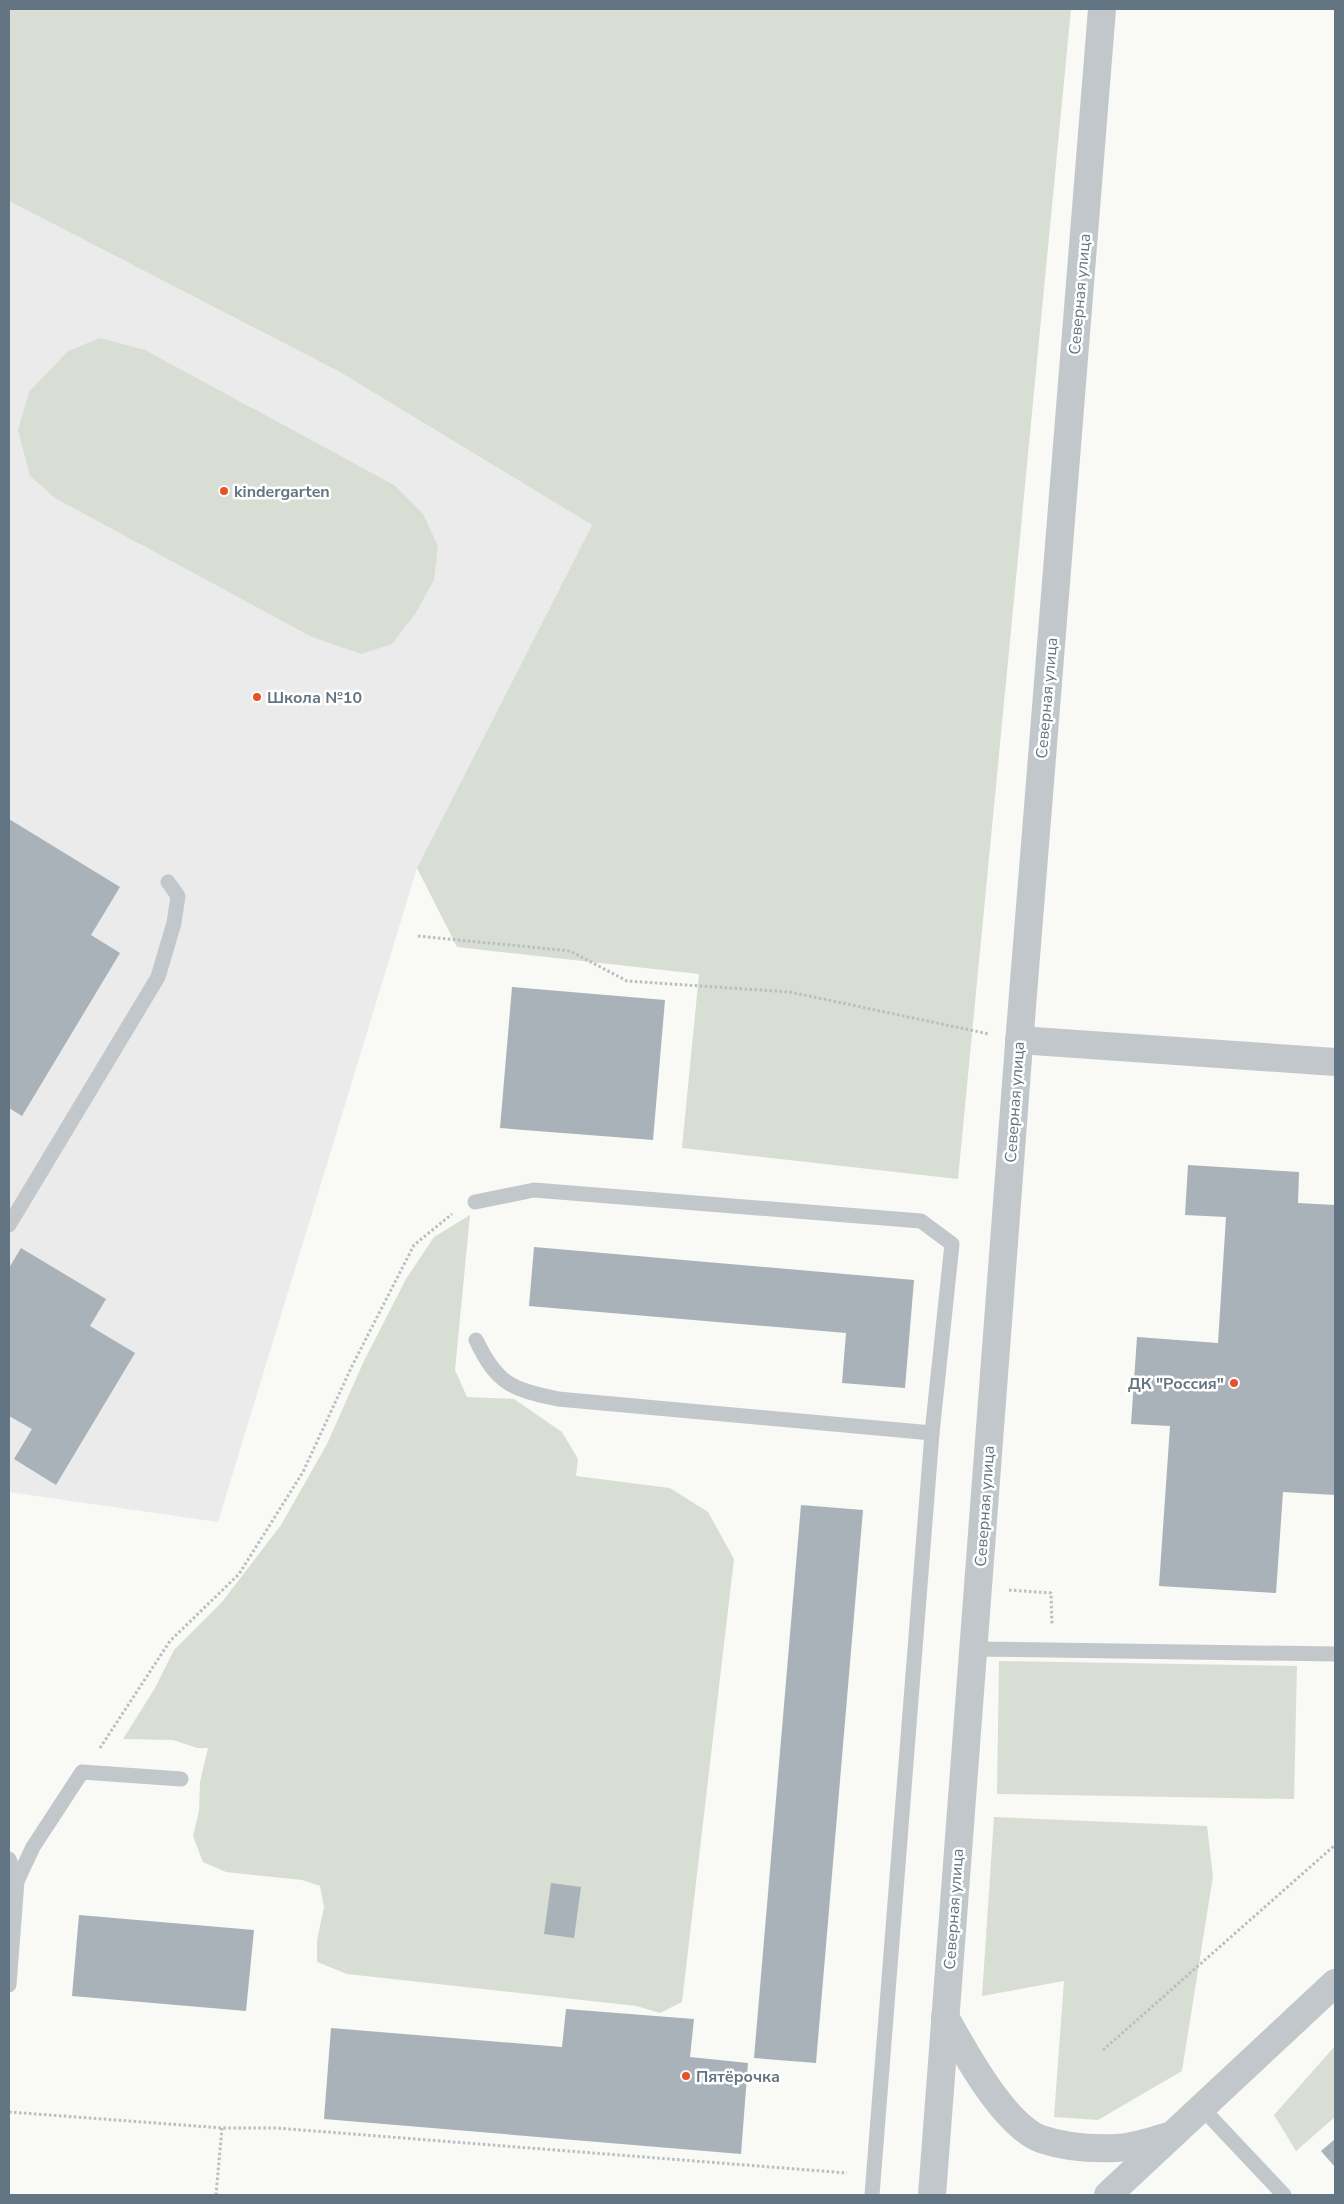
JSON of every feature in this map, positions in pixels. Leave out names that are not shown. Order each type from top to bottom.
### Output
[{"type":"street","name":"Северная улица","points":[[932,2195],[1019,1040],[1102,9]]},
{"type":"street","points":[[1019,1040],[1335,1062]]},
{"type":"street","points":[[1108,2195],[1335,1983]]},
{"type":"street","points":[[945,2017],[974,2067],[1011,2117],[1040,2139],[1084,2148],[1119,2148],[1171,2136]]},
{"type":"lane","points":[[9,1225],[158,977],[174,923],[178,896],[168,882]]},
{"type":"lane","points":[[475,1202],[534,1190],[921,1221],[952,1244],[932,1433],[872,2195]]},
{"type":"lane","points":[[476,1340],[489,1367],[508,1384],[535,1394],[558,1399],[932,1433]]},
{"type":"lane","points":[[973,1649],[1335,1654]]},
{"type":"lane","points":[[9,1985],[17,1881],[33,1847],[82,1772],[180,1780]]},
{"type":"lane","points":[[9,1859],[17,1881]]},
{"type":"lane","points":[[1201,2107],[1284,2195]]},
{"type":"path","points":[[418,936],[570,951],[627,981],[790,992],[1019,1040]]},
{"type":"path","points":[[82,1772],[170,1641],[239,1574],[303,1472],[352,1366],[414,1245],[444,1219],[475,1202]]},
{"type":"path","points":[[978,1588],[1051,1593],[1053,1650]]},
{"type":"path","points":[[1103,2050],[1335,1845]]},
{"type":"path","points":[[9,2112],[222,2128],[276,2128],[874,2175]]},
{"type":"path","points":[[216,2195],[222,2128]]},
{"type":"shaded area","points":[[9,9],[1071,9],[958,1179],[682,1148],[699,974],[457,947],[417,868],[592,525],[338,371],[9,201]]},
{"type":"shaded area","name":"Школа №10","points":[[9,201],[338,371],[592,525],[417,868],[218,1522],[9,1492]]},
{"type":"shaded area","name":"kindergarten","points":[[100,338],[145,350],[394,485],[423,514],[438,546],[434,580],[415,614],[392,644],[361,654],[312,637],[55,498],[30,476],[18,430],[29,392],[68,351]]},
{"type":"shaded area","points":[[470,1215],[455,1370],[467,1397],[514,1399],[562,1432],[578,1459],[576,1476],[670,1488],[708,1512],[734,1559],[682,2002],[660,2013],[636,2006],[347,1974],[317,1962],[317,1940],[324,1907],[320,1886],[302,1880],[226,1872],[203,1862],[193,1836],[199,1811],[200,1782],[208,1748],[197,1748],[173,1740],[123,1739],[155,1688],[174,1650],[222,1602],[281,1525],[327,1444],[363,1363],[406,1279],[434,1237]]},
{"type":"shaded area","points":[[999,1661],[1297,1666],[1294,1799],[997,1794]]},
{"type":"shaded area","points":[[994,1817],[1207,1826],[1213,1876],[1182,2071],[1098,2120],[1054,2117],[1064,1981],[982,1996]]},
{"type":"shaded area","points":[[1335,2046],[1335,2117],[1296,2151],[1274,2115]]},
{"type":"building","points":[[9,819],[120,887],[91,935],[120,953],[22,1116],[9,1108]]},
{"type":"building","points":[[512,987],[665,1000],[653,1140],[500,1128]]},
{"type":"building","name":"ДК \"Россия\"","points":[[1188,1165],[1299,1172],[1298,1203],[1335,1205],[1335,1495],[1283,1492],[1276,1593],[1159,1586],[1170,1426],[1131,1424],[1137,1337],[1218,1343],[1226,1217],[1185,1215]]},
{"type":"building","points":[[534,1247],[914,1280],[905,1388],[842,1383],[846,1333],[529,1306]]},
{"type":"building","points":[[21,1248],[106,1299],[90,1326],[135,1353],[56,1485],[14,1459],[32,1429],[9,1416],[9,1268]]},
{"type":"building","points":[[801,1505],[863,1510],[816,2063],[754,2058]]},
{"type":"building","points":[[551,1883],[581,1887],[574,1938],[544,1934]]},
{"type":"building","points":[[79,1915],[254,1930],[246,2011],[72,1996]]},
{"type":"building","points":[[566,2009],[694,2019],[690,2057],[748,2063],[741,2154],[324,2119],[331,2028],[562,2047]]},
{"type":"building","points":[[1335,2139],[1335,2167],[1321,2151]]},
{"type":"place","name":"kindergarten","points":[[224,491]]},
{"type":"place","name":"Школа №10","points":[[257,697]]},
{"type":"place","name":"ДК \"Россия\"","points":[[1234,1383]]},
{"type":"place","name":"Пятёрочка","points":[[686,2076]]}]
